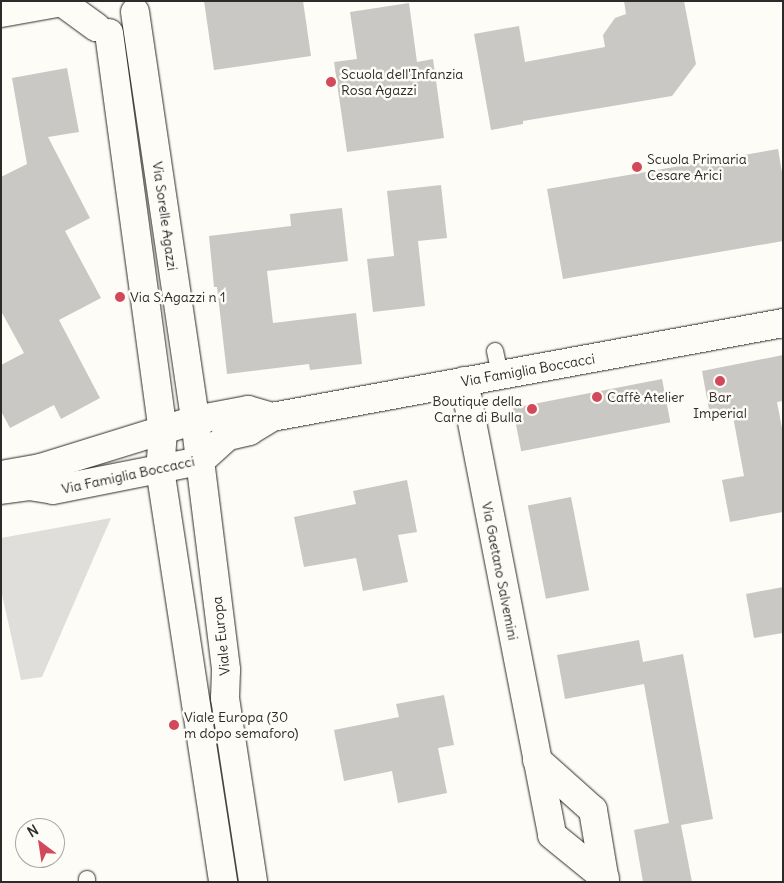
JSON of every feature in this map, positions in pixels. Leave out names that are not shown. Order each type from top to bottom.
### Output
[{"type":"street","points":[[1,13],[74,2],[102,30],[163,430],[160,469],[223,882]]},
{"type":"street","points":[[102,30],[126,28],[131,23],[134,7]]},
{"type":"street","name":"Via Sorelle Agazzi","points":[[134,7],[195,420]]},
{"type":"street","name":"Via Famiglia Boccacci","points":[[1,490],[30,486],[53,490],[200,461],[228,436],[249,431],[272,417],[464,381],[497,363],[783,323]]},
{"type":"street","name":"Via Gaetano Salvemini","points":[[464,381],[552,835],[605,880]]},
{"type":"street","name":"Via Famiglia Boccacci","points":[[1,475],[40,468],[195,420],[248,410],[272,417]]},
{"type":"street","name":"Viale Europa","points":[[195,420],[226,670],[225,698],[252,882]]},
{"type":"street","name":"Via Gaetano Salvemini","points":[[537,760],[593,810],[605,880]]},
{"type":"shaded area","points":[[111,518],[42,677],[21,680],[1,590],[1,538]]},
{"type":"building","points":[[204,1],[303,1],[311,56],[214,70]]},
{"type":"building","points":[[624,1],[684,1],[696,64],[672,96],[523,121],[523,124],[491,130],[474,34],[519,26],[525,62],[605,47],[603,35],[615,18],[626,14]]},
{"type":"building","points":[[409,3],[417,62],[433,59],[444,138],[347,152],[334,62],[357,59],[350,12]]},
{"type":"building","points":[[67,68],[79,132],[48,137],[90,218],[65,231],[101,298],[59,320],[100,398],[61,419],[54,405],[10,428],[1,411],[1,365],[24,353],[1,311],[1,177],[27,164],[12,78]]},
{"type":"building","points":[[778,149],[783,178],[783,241],[563,279],[547,189]]},
{"type":"building","points":[[441,185],[447,238],[418,241],[425,306],[373,312],[367,259],[394,256],[387,191]]},
{"type":"building","points":[[342,208],[348,261],[267,271],[273,323],[356,313],[362,364],[310,370],[309,364],[227,374],[217,287],[214,287],[209,236],[291,226],[290,214]]},
{"type":"building","points":[[783,355],[783,401],[777,402],[783,433],[783,512],[730,522],[722,480],[744,476],[732,411],[710,415],[702,371]]},
{"type":"building","points":[[662,379],[670,422],[521,451],[513,408]]},
{"type":"building","points":[[407,480],[417,532],[398,535],[408,582],[363,591],[356,558],[304,567],[294,517],[356,504],[353,491]]},
{"type":"building","points":[[571,497],[589,590],[546,599],[528,505]]},
{"type":"building","points":[[783,587],[783,633],[754,638],[746,594]]},
{"type":"building","points":[[639,640],[643,662],[683,654],[713,819],[681,825],[692,882],[643,882],[634,830],[669,823],[644,684],[565,699],[557,655]]},
{"type":"building","points":[[444,695],[454,745],[438,748],[447,793],[398,803],[392,771],[344,781],[334,730],[399,717],[396,704]]},
{"type":"place","name":"Scuola dell'Infanzia Rosa Agazzi","points":[[331,82]]},
{"type":"place","name":"Scuola Primaria Cesare Arici","points":[[637,167]]},
{"type":"place","name":"Via S.Agazzi n 1","points":[[120,297]]},
{"type":"place","name":"Bar Imperial","points":[[720,381]]},
{"type":"place","name":"Caffè Atelier","points":[[597,397]]},
{"type":"place","name":"Boutique della Carne di Bulla","points":[[532,409]]},
{"type":"place","name":"Viale Europa (30 m dopo semaforo)","points":[[174,725]]}]
